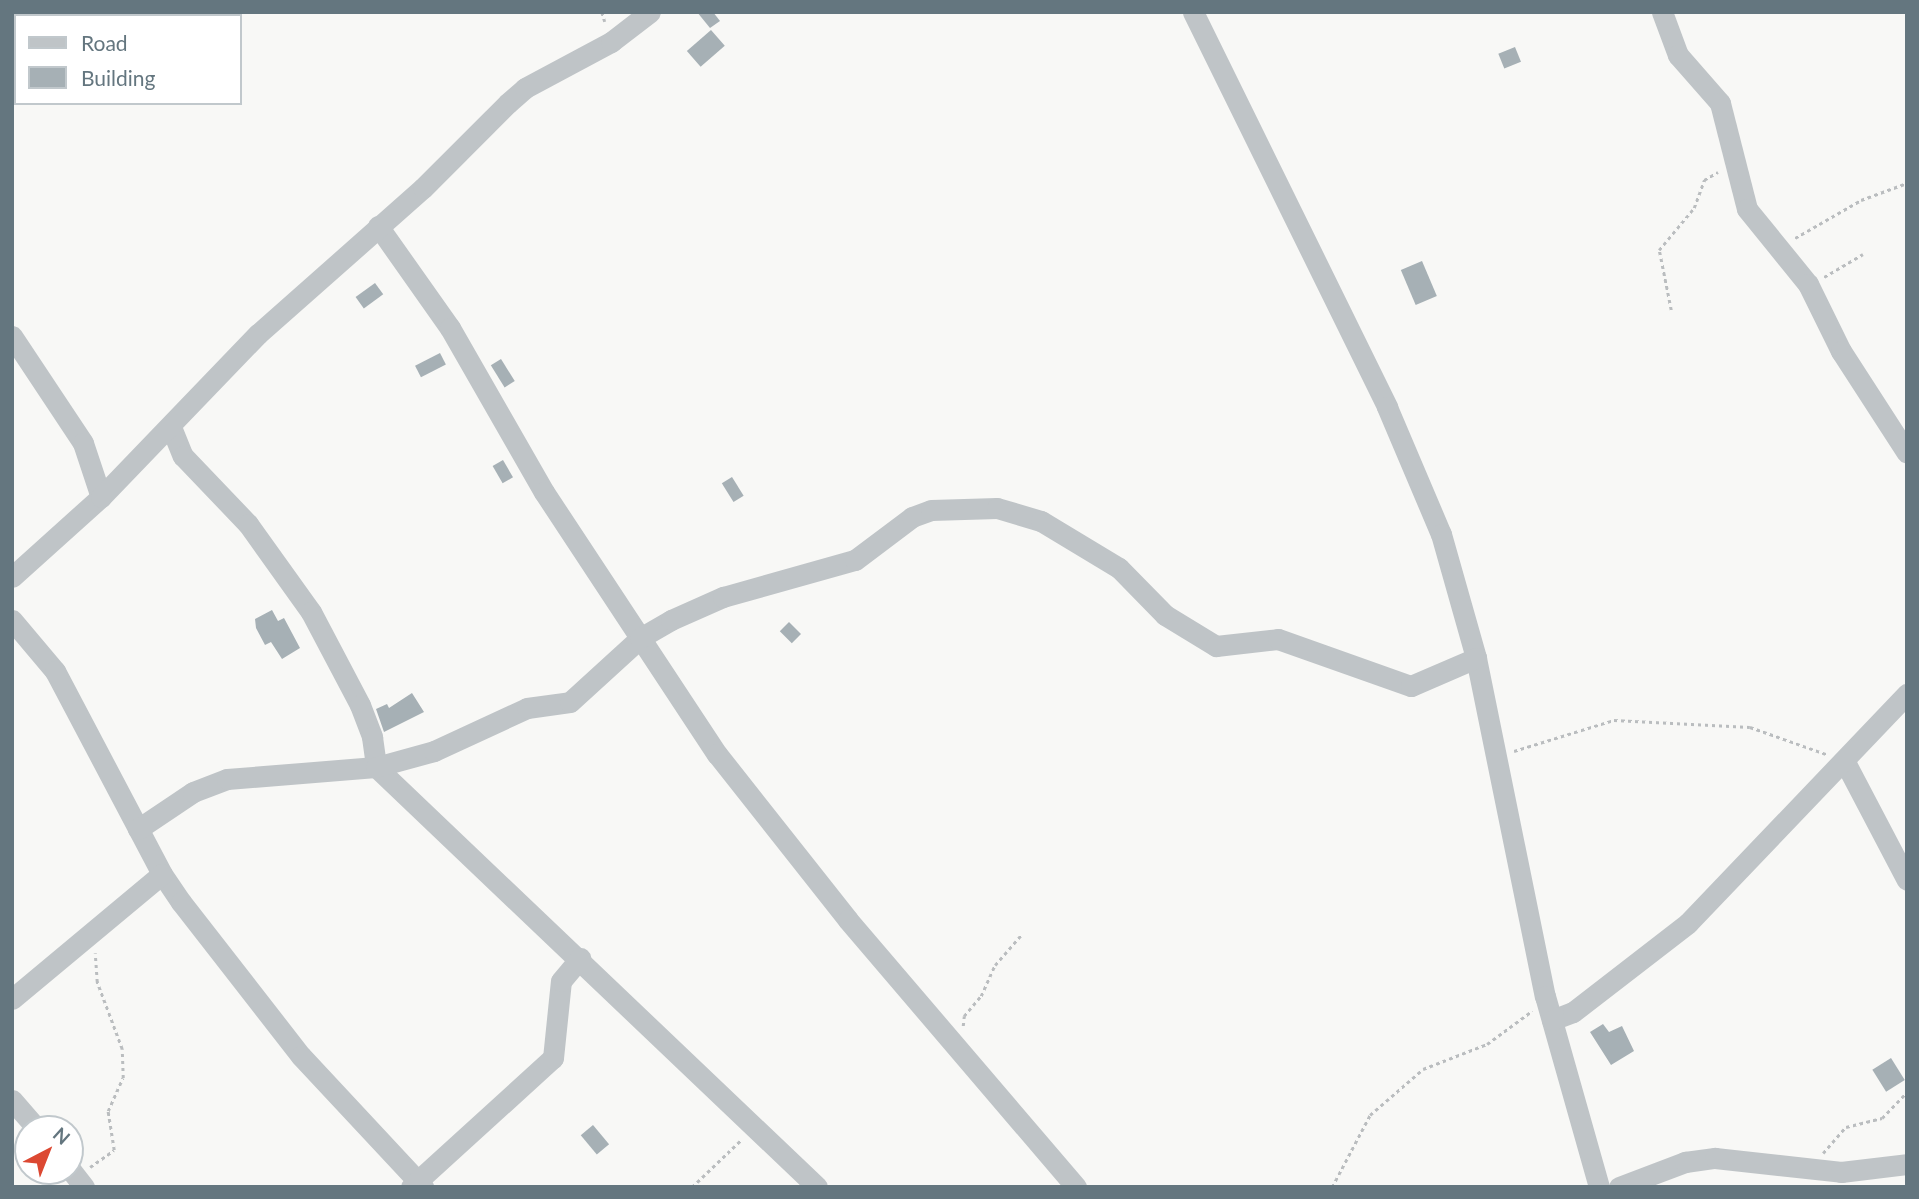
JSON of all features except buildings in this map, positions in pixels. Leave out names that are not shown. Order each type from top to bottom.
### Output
[{"type":"street","points":[[12,576],[101,497],[258,334],[525,88],[604,46],[650,12]]},
{"type":"street","points":[[1194,12],[1425,492],[1476,658],[1549,1012],[1599,1187]]},
{"type":"street","points":[[1662,12],[1678,55],[1720,103],[1733,164],[1747,209],[1780,246],[1808,284],[1841,351],[1907,453]]},
{"type":"street","points":[[378,226],[450,328],[544,492],[734,776],[848,920],[961,1047],[1076,1187]]},
{"type":"street","points":[[12,336],[83,443],[101,497]]},
{"type":"street","points":[[171,427],[183,456],[240,515],[311,612],[360,705],[372,737],[376,767],[580,958],[817,1187]]},
{"type":"street","points":[[138,830],[193,792],[227,779],[376,767],[434,751],[527,708],[570,702],[640,638],[723,597],[855,560],[912,517],[931,510],[997,508],[1041,522],[1119,568],[1165,615],[1216,646],[1278,639],[1411,686],[1476,658]]},
{"type":"street","points":[[12,620],[55,671],[162,874],[301,1056],[417,1185],[553,1058],[561,981],[580,958]]},
{"type":"street","points":[[1549,1012],[1573,1012],[1688,923],[1845,762],[1907,694]]},
{"type":"street","points":[[1845,762],[1907,880]]},
{"type":"street","points":[[12,999],[162,874]]},
{"type":"street","points":[[12,1100],[25,1115]]},
{"type":"street","points":[[1619,1187],[1685,1162],[1715,1158],[1841,1172],[1907,1164]]},
{"type":"path","points":[[1671,310],[1659,250],[1694,208],[1704,180],[1733,164]]},
{"type":"path","points":[[1780,246],[1861,200],[1907,183]]},
{"type":"path","points":[[1808,284],[1863,254]]},
{"type":"path","points":[[1497,755],[1615,720],[1750,727],[1845,762]]},
{"type":"path","points":[[84,1172],[114,1150],[108,1111],[123,1078],[122,1049],[97,982],[93,931]]},
{"type":"path","points":[[961,1047],[964,1016],[977,1003],[995,965],[1022,934]]},
{"type":"path","points":[[1332,1187],[1370,1115],[1423,1069],[1487,1044],[1549,1012]]},
{"type":"path","points":[[1811,1170],[1846,1127],[1882,1118],[1907,1092]]},
{"type":"path","points":[[692,1187],[755,1127]]}]
